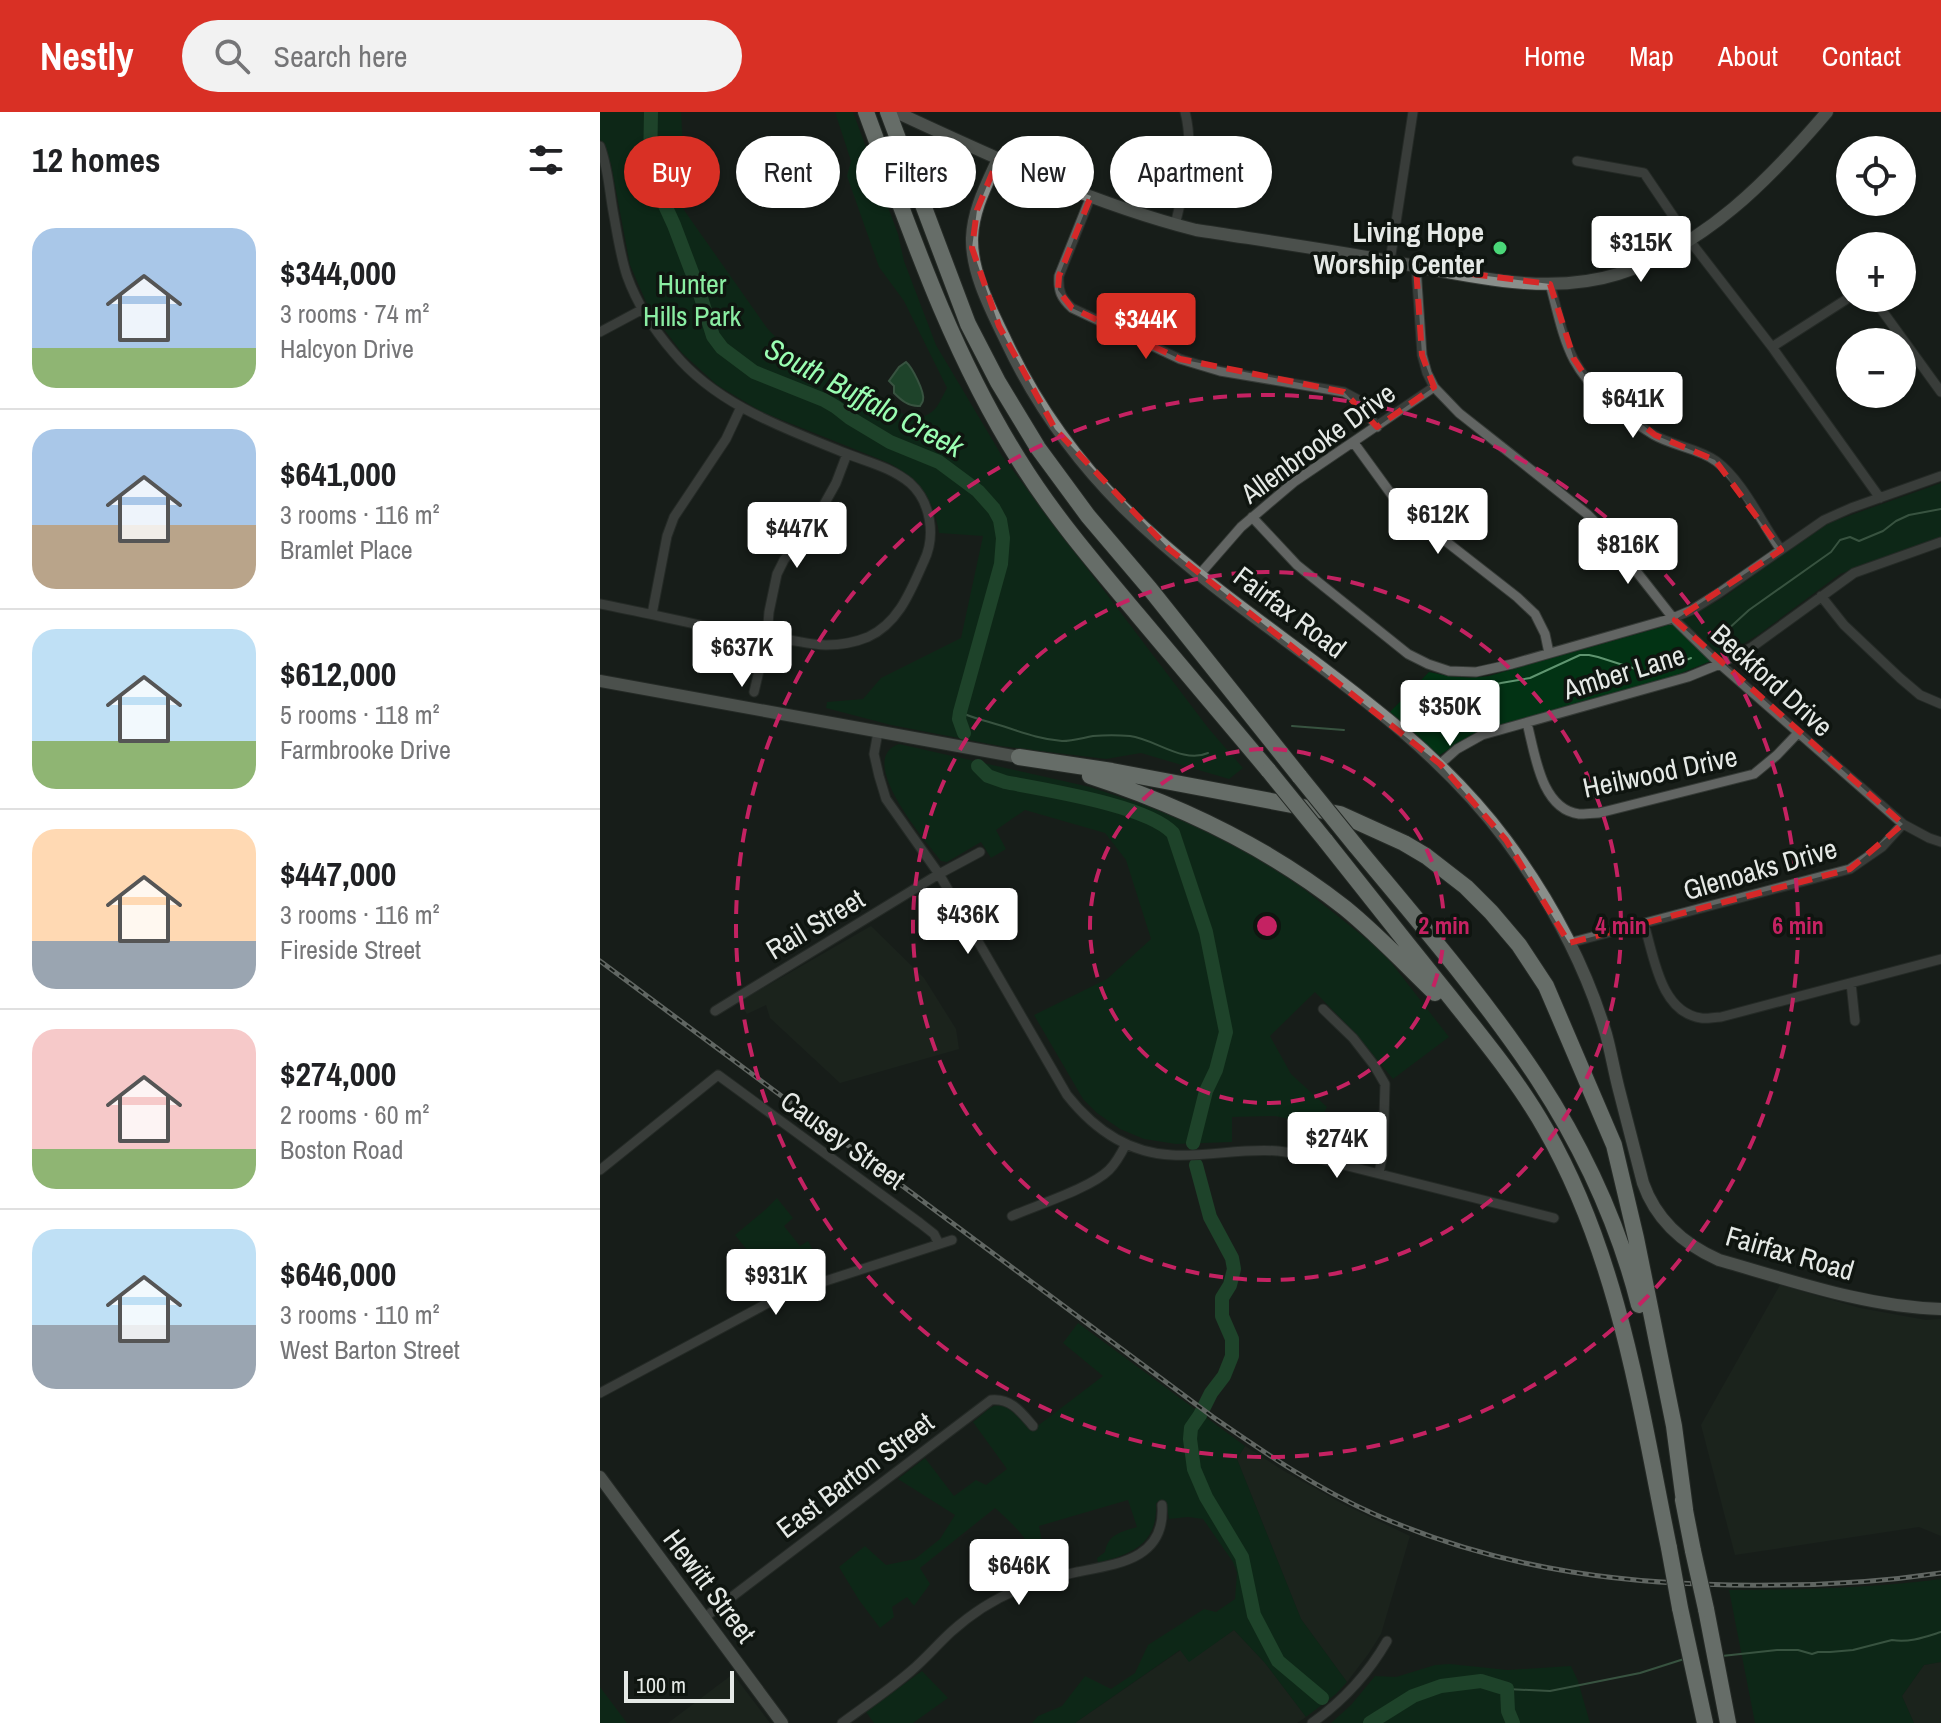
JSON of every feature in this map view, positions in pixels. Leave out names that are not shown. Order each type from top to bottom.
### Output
[{"type":"highway","points":[[866,112],[942,314],[965,364],[1043,496],[1081,548],[1325,840],[1515,1081],[1546,1130],[1573,1185],[1604,1263],[1623,1327],[1705,1723]]},
{"type":"highway","points":[[888,112],[968,324],[1038,448],[1088,516],[1452,964],[1537,1078],[1571,1134],[1593,1178],[1634,1282],[1653,1358],[1728,1723]]},
{"type":"highway","points":[[1019,757],[1131,789],[1203,819],[1298,873],[1347,910],[1436,993],[1515,1081]]},
{"type":"highway","points":[[1019,757],[1112,771],[1340,814],[1426,856],[1466,887],[1491,912],[1519,945],[1546,986],[1614,1145],[1674,1426],[1685,1509]]},
{"type":"street","points":[[896,112],[992,156]]},
{"type":"street","points":[[1175,225],[1190,149],[1185,112]]},
{"type":"street","points":[[1390,261],[1413,112]]},
{"type":"street","points":[[1094,197],[1196,230],[1503,280],[1550,284],[1581,281],[1617,275],[1690,241],[1739,204],[1779,166],[1821,115]]},
{"type":"street","points":[[600,146],[606,160],[605,191],[627,277],[643,309],[674,354],[719,394],[757,416],[890,470],[908,482],[921,496],[929,516],[931,533],[928,552],[906,602],[888,622],[868,637],[826,645],[767,637],[600,604]]},
{"type":"street","points":[[1577,161],[1644,173],[1690,241],[1772,347],[1880,498]]},
{"type":"street","name":"Fairfax Road","points":[[992,174],[977,210],[972,248],[982,285],[999,326],[1019,369],[1055,429],[1133,516],[1200,574],[1372,704],[1440,764],[1506,840],[1541,892],[1569,943],[1591,993],[1606,1035],[1643,1183],[1653,1206],[1670,1229],[1701,1252],[1719,1260],[1871,1301],[1941,1309]]},
{"type":"street","points":[[1086,208],[1059,276],[1058,290],[1072,308],[1180,359],[1220,371],[1344,392],[1357,399],[1377,427]]},
{"type":"street","name":"Beckford Drive","points":[[1416,267],[1422,355],[1434,387],[1459,413],[1587,514],[1607,534],[1673,618],[1720,664],[1903,824],[1941,842]]},
{"type":"street","points":[[1550,284],[1574,359],[1588,380],[1606,398],[1655,435],[1715,460],[1731,475],[1781,550]]},
{"type":"street","points":[[1772,347],[1836,306]]},
{"type":"street","points":[[600,332],[643,309]]},
{"type":"street","points":[[1883,312],[1941,392]]},
{"type":"street","name":"Allenbrooke Drive","points":[[1200,574],[1241,527],[1294,482],[1434,387]]},
{"type":"street","points":[[652,614],[667,536],[674,517],[726,439],[741,407]]},
{"type":"street","points":[[1354,443],[1394,498],[1535,614],[1545,634],[1549,653]]},
{"type":"street","points":[[754,692],[777,574],[816,519],[836,483],[847,454]]},
{"type":"street","points":[[1252,517],[1297,565],[1408,654],[1449,671],[1476,672],[1673,618],[1692,610],[1824,520],[1941,476]]},
{"type":"street","name":"Amber Lane","points":[[1440,764],[1457,749],[1482,735],[1688,677],[1720,664],[1752,647],[1854,573],[1941,542]]},
{"type":"street","points":[[1821,596],[1844,625],[1900,678],[1920,695],[1941,704]]},
{"type":"street","points":[[600,681],[1019,757]]},
{"type":"street","name":"Heilwood Drive","points":[[1527,723],[1545,789],[1556,803],[1577,814],[1599,813],[1754,774],[1798,733]]},
{"type":"street","points":[[878,732],[874,754],[886,799],[939,874],[1067,1095],[1099,1129],[1126,1144],[1172,1155],[1279,1151],[1379,1172],[1554,1218]]},
{"type":"street","name":"Glenoaks Drive","points":[[1569,943],[1850,869],[1882,847],[1903,824]]},
{"type":"street","name":"Rail Street","points":[[715,1011],[980,852]]},
{"type":"street","points":[[1644,924],[1665,992],[1684,1012],[1700,1018],[1721,1017],[1941,959]]},
{"type":"street","points":[[1851,983],[1855,1021]]},
{"type":"street","points":[[1323,1009],[1360,1047],[1385,1084],[1383,1154],[1379,1172]]},
{"type":"street","name":"Causey Street","points":[[600,1170],[718,1075],[920,1223],[934,1234],[939,1244]]},
{"type":"street","points":[[1012,1216],[1105,1174],[1120,1157],[1126,1144]]},
{"type":"street","points":[[600,1393],[768,1303],[810,1286],[952,1240]]},
{"type":"street","name":"East Barton Street","points":[[704,1618],[991,1400],[1011,1403],[1033,1426]]},
{"type":"street","name":"Hewitt Street","points":[[600,1477],[782,1723]]},
{"type":"street","points":[[842,1723],[912,1671],[953,1631],[987,1605],[1048,1579],[1126,1562],[1139,1555],[1159,1533],[1162,1505]]},
{"type":"street","points":[[1312,1723],[1358,1682],[1387,1641]]},
{"type":"highlighted area","points":[[998,159],[1091,196],[1059,276],[1058,290],[1072,308],[1180,359],[1344,392],[1377,427],[1434,387],[1422,355],[1416,267],[1550,284],[1574,359],[1588,380],[1655,435],[1715,460],[1781,550],[1675,620],[1903,824],[1850,869],[1569,943],[1506,840],[1440,764],[1169,549],[1055,429],[999,326],[972,248],[977,210]]},
{"type":"shaded area","points":[[906,362],[922,391],[920,406],[899,398],[889,381]]},
{"type":"shaded area","points":[[871,926],[924,978],[956,1029],[959,1049],[840,1083],[770,1018],[766,1005],[747,1014],[739,1002]]},
{"type":"shaded area","points":[[1780,1285],[1860,1308],[1926,1320],[1941,1319],[1941,1536],[1919,1527],[1735,1555],[1701,1425]]},
{"type":"shaded area","points":[[1245,1446],[1343,1504],[1410,1536],[1381,1634],[1347,1682],[1301,1619],[1237,1459]]},
{"type":"shaded area","points":[[1234,1630],[1265,1663],[1306,1717],[1297,1723],[1075,1723],[1181,1650],[1189,1661]]},
{"type":"shaded area","points":[[1941,1662],[1941,1723],[1914,1723],[1902,1696],[1924,1665]]},
{"type":"shaded area","points":[[733,1674],[770,1723],[668,1723]]},
{"type":"green space","name":"Hunter Hills Park","points":[[600,112],[681,112],[682,136],[624,136],[624,208],[684,208],[767,328],[786,348],[868,387],[904,414],[923,417],[936,408],[947,388],[904,301],[879,267],[858,208],[888,208],[904,261],[936,345],[1002,456],[1209,729],[1243,768],[1229,779],[1141,753],[1106,759],[1000,746],[891,725],[826,708],[827,702],[863,699],[881,678],[961,638],[983,536],[939,533],[929,499],[917,483],[900,470],[762,412],[717,385],[682,353],[650,311],[630,265],[611,164],[600,139]]},
{"type":"green space","points":[[835,112],[853,112],[862,136],[856,136],[856,202],[847,176],[851,161]]},
{"type":"green space","points":[[1941,483],[1941,537],[1840,574],[1758,635],[1723,656],[1674,676],[1473,734],[1438,756],[1390,712],[1429,672],[1459,677],[1489,676],[1688,617],[1723,598],[1823,525]]},
{"type":"green space","points":[[899,744],[1090,787],[1150,807],[1252,855],[1300,886],[1383,952],[1449,1037],[1393,1079],[1355,1033],[1315,992],[1270,1036],[1291,1074],[1327,1107],[1318,1125],[1275,1116],[1232,1117],[1232,1142],[1176,1144],[1144,1139],[1120,1129],[1083,1099],[1034,1015],[1107,979],[1151,939],[1126,860],[1105,833],[1025,810],[996,830],[1006,849],[991,858],[981,842],[947,862],[941,861],[909,819],[889,782],[884,766],[887,753]]},
{"type":"green space","points":[[777,1198],[793,1218],[784,1226],[800,1246],[808,1241],[826,1275],[771,1295],[752,1256],[735,1235]]},
{"type":"green space","points":[[1078,1323],[1245,1446],[1237,1459],[1301,1619],[1347,1682],[1306,1717],[1265,1663],[1234,1630],[1189,1662],[1180,1650],[1075,1723],[1032,1723],[1038,1716],[1062,1706],[1085,1676],[1111,1689],[1135,1673],[1148,1645],[1204,1609],[1216,1612],[1235,1599],[1237,1573],[1233,1562],[1203,1519],[1169,1519],[1166,1501],[1156,1503],[1153,1528],[1140,1545],[1122,1556],[1098,1563],[1097,1558],[1105,1552],[1112,1537],[1137,1527],[1128,1500],[1039,1526],[1048,1573],[1041,1575],[1024,1538],[995,1508],[920,1568],[930,1584],[914,1606],[907,1597],[892,1607],[894,1617],[880,1628],[839,1567],[865,1546],[886,1565],[915,1559],[940,1539],[955,1515],[898,1479],[925,1458],[954,1496],[976,1480],[986,1485],[1007,1469],[973,1422],[989,1409],[999,1405],[1004,1407],[1031,1431],[1103,1376],[1063,1343]]},
{"type":"green space","points":[[1941,1579],[1941,1662],[1924,1665],[1902,1696],[1914,1723],[1755,1723],[1729,1590],[1835,1588]]},
{"type":"green space","points":[[1435,1665],[1508,1670],[1571,1666],[1590,1723],[1331,1723],[1375,1676],[1396,1677]]},
{"type":"green space","points":[[922,1671],[948,1698],[913,1723],[874,1723],[866,1712]]},
{"type":"green space","points":[[600,1687],[627,1723],[600,1723]]},
{"type":"waterway","name":"South Buffalo Creek","points":[[651,112],[650,167],[653,179],[674,225],[713,336],[722,348],[754,372],[824,400],[890,442],[939,462],[978,491],[1000,520],[1003,538],[1001,564],[960,712],[964,733]]},
{"type":"waterway","points":[[1714,642],[1749,610],[1831,552],[1840,540],[1850,537],[1859,541],[1909,515],[1941,509]]},
{"type":"waterway","points":[[1405,712],[1501,683],[1530,678],[1580,655],[1598,657],[1645,672],[1660,671],[1691,658]]},
{"type":"waterway","points":[[960,712],[1052,740],[1102,735],[1130,736],[1179,753],[1198,756],[1208,753]]},
{"type":"waterway","points":[[1292,726],[1344,730]]},
{"type":"waterway","name":"South Buffalo Creek","points":[[978,766],[988,776],[1005,782],[1069,794],[1141,814],[1173,833],[1206,932],[1226,1032],[1193,1143]]},
{"type":"waterway","name":"South Buffalo Creek","points":[[1196,1165],[1210,1217],[1232,1258],[1234,1269],[1230,1285],[1222,1298],[1222,1316],[1232,1339],[1232,1356],[1224,1376],[1191,1428],[1194,1469],[1206,1497],[1242,1557],[1254,1615],[1278,1661],[1322,1698]]},
{"type":"waterway","points":[[1722,1656],[1777,1650],[1812,1654],[1853,1650],[1941,1632]]},
{"type":"waterway","points":[[1507,1689],[1550,1691],[1640,1673],[1684,1659]]},
{"type":"waterway","name":"South Buffalo Creek","points":[[1370,1723],[1413,1696],[1441,1686],[1481,1681],[1507,1689],[1508,1711],[1513,1723]]},
{"type":"railway","points":[[600,961],[1213,1417],[1311,1481],[1374,1514],[1472,1550],[1572,1572],[1622,1579],[1725,1585],[1798,1585],[1941,1573]]},
{"type":"place","name":"Living Hope Worship Center","points":[[1500,248]]}]
